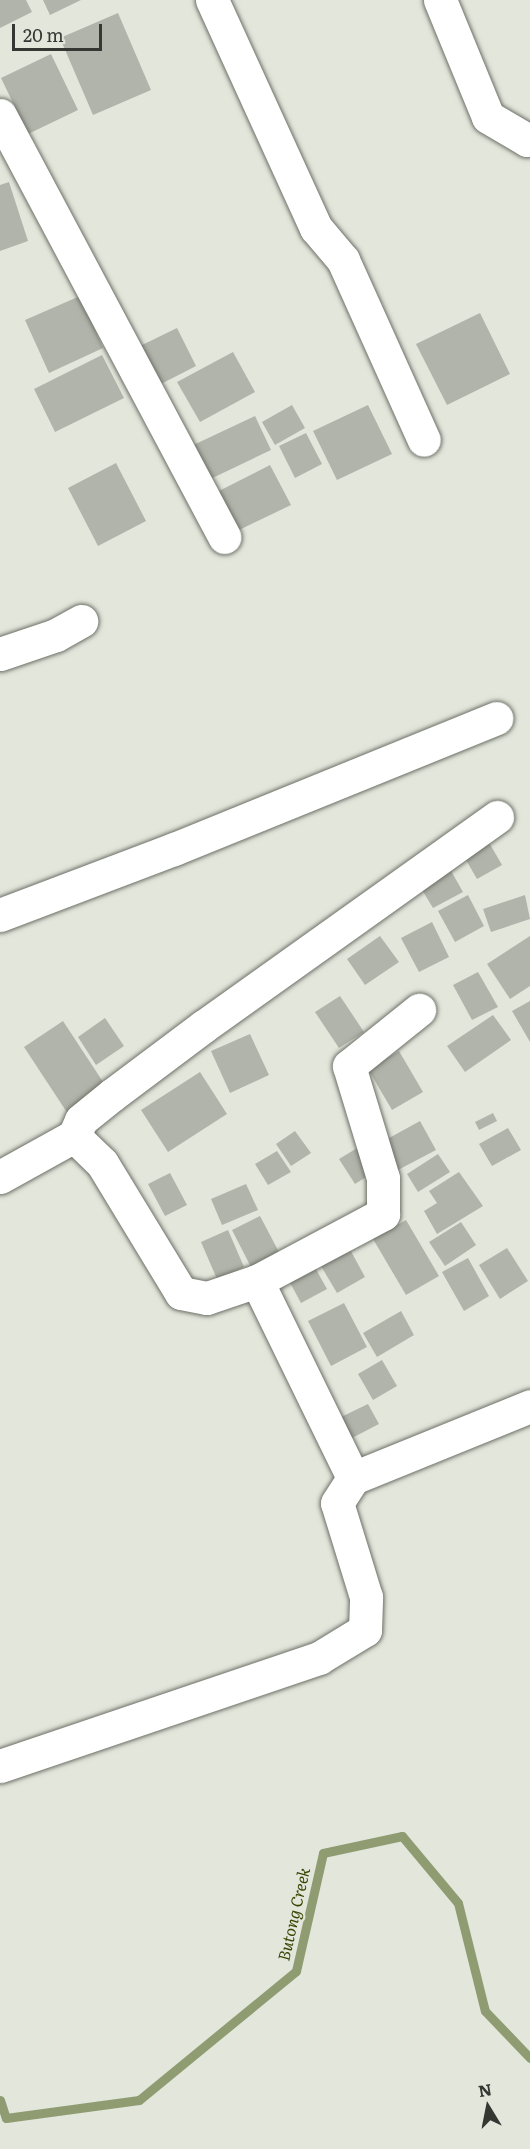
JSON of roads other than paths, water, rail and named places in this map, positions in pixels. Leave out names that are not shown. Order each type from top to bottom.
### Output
[{"type":"street","points":[[212,0],[316,228],[343,260],[424,440]]},
{"type":"street","points":[[440,0],[488,117],[527,140],[530,139]]},
{"type":"street","points":[[0,115],[224,537]]},
{"type":"street","points":[[0,654],[56,635],[81,621]]},
{"type":"street","points":[[0,915],[174,849],[496,718]]},
{"type":"street","points":[[0,1177],[74,1136],[81,1120],[139,1074],[422,868],[497,817]]},
{"type":"street","points":[[74,1136],[102,1163],[181,1293],[207,1298],[257,1281],[383,1214],[383,1178],[349,1066],[419,1010]]},
{"type":"street","points":[[257,1281],[353,1478]]},
{"type":"street","points":[[0,1766],[319,1658],[366,1630],[366,1597],[337,1503],[353,1478],[530,1406]]},
{"type":"waterway","name":"Butong Creek","points":[[0,2100],[6,2118],[139,2100],[296,1971],[323,1853],[402,1836],[458,1903],[485,2011],[530,2058]]}]
